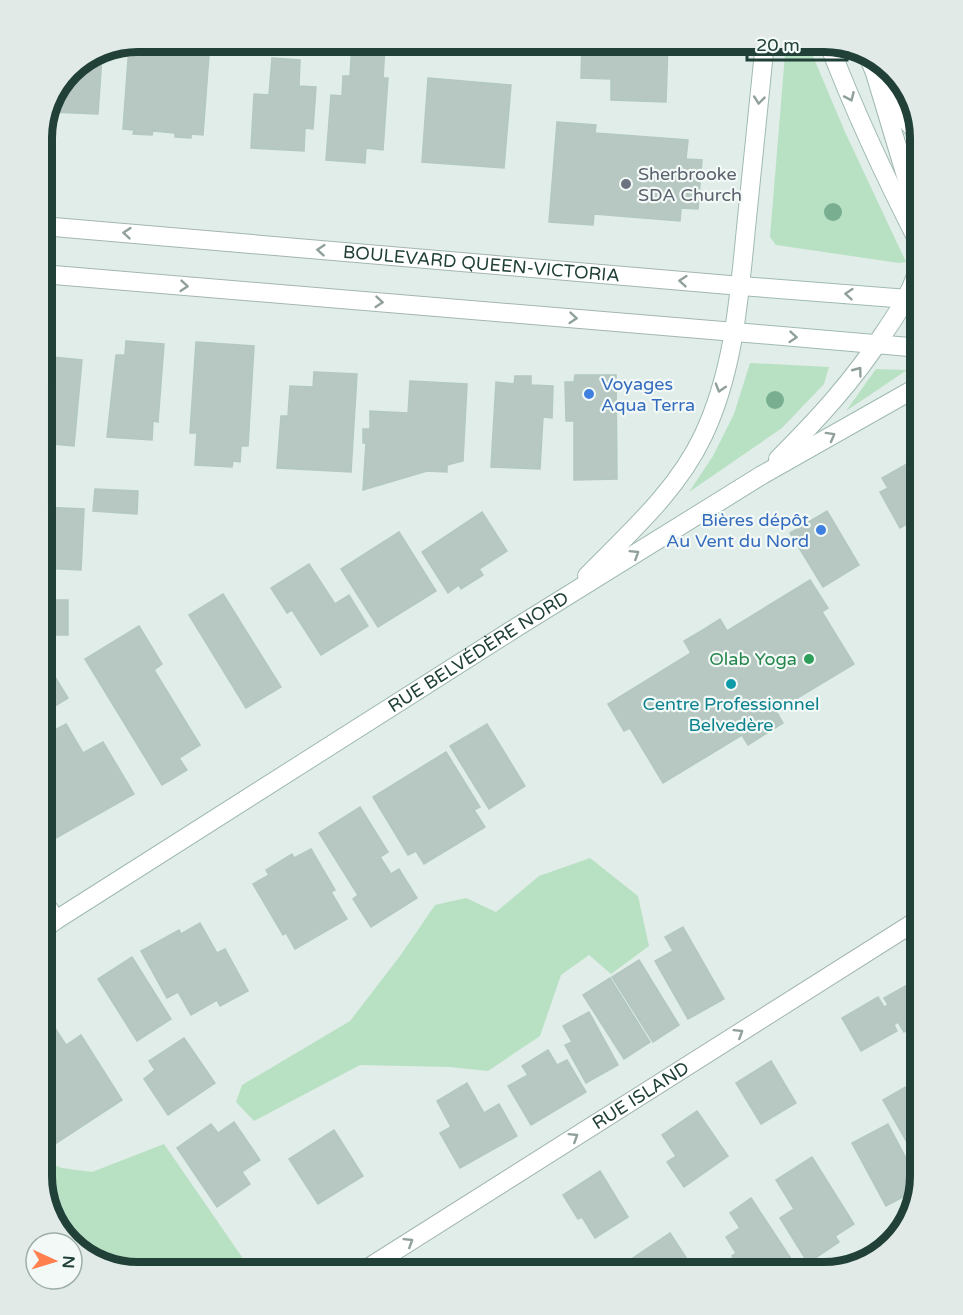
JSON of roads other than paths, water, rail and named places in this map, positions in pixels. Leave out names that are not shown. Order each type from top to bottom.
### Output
[{"type":"main road","points":[[567,596],[655,507],[703,436],[719,393],[735,332],[764,53]]},
{"type":"main road","points":[[832,53],[885,177],[910,226]]},
{"type":"main road","points":[[873,67],[910,189]]},
{"type":"main road","points":[[875,73],[909,124]]},
{"type":"main road","name":"BOULEVARD QUEEN-VICTORIA","points":[[53,227],[910,300]]},
{"type":"main road","points":[[53,275],[910,347]]},
{"type":"main road","points":[[762,475],[819,417],[855,376],[910,305]]},
{"type":"main road","name":"RUE BELVÉDÈRE NORD","points":[[52,924],[567,596],[762,475],[910,391]]},
{"type":"main road","name":"RUE ISLAND","points":[[377,1262],[910,925]]},
{"type":"place","name":"Sherbrooke SDA Church","points":[[626,184]]},
{"type":"place","name":"Voyages Aqua Terra","points":[[589,394]]},
{"type":"place","name":"Bières dépôt Au Vent du Nord","points":[[821,530]]},
{"type":"place","name":"Olab Yoga","points":[[809,659]]},
{"type":"place","name":"Centre Professionnel Belvedère","points":[[731,684]]}]
